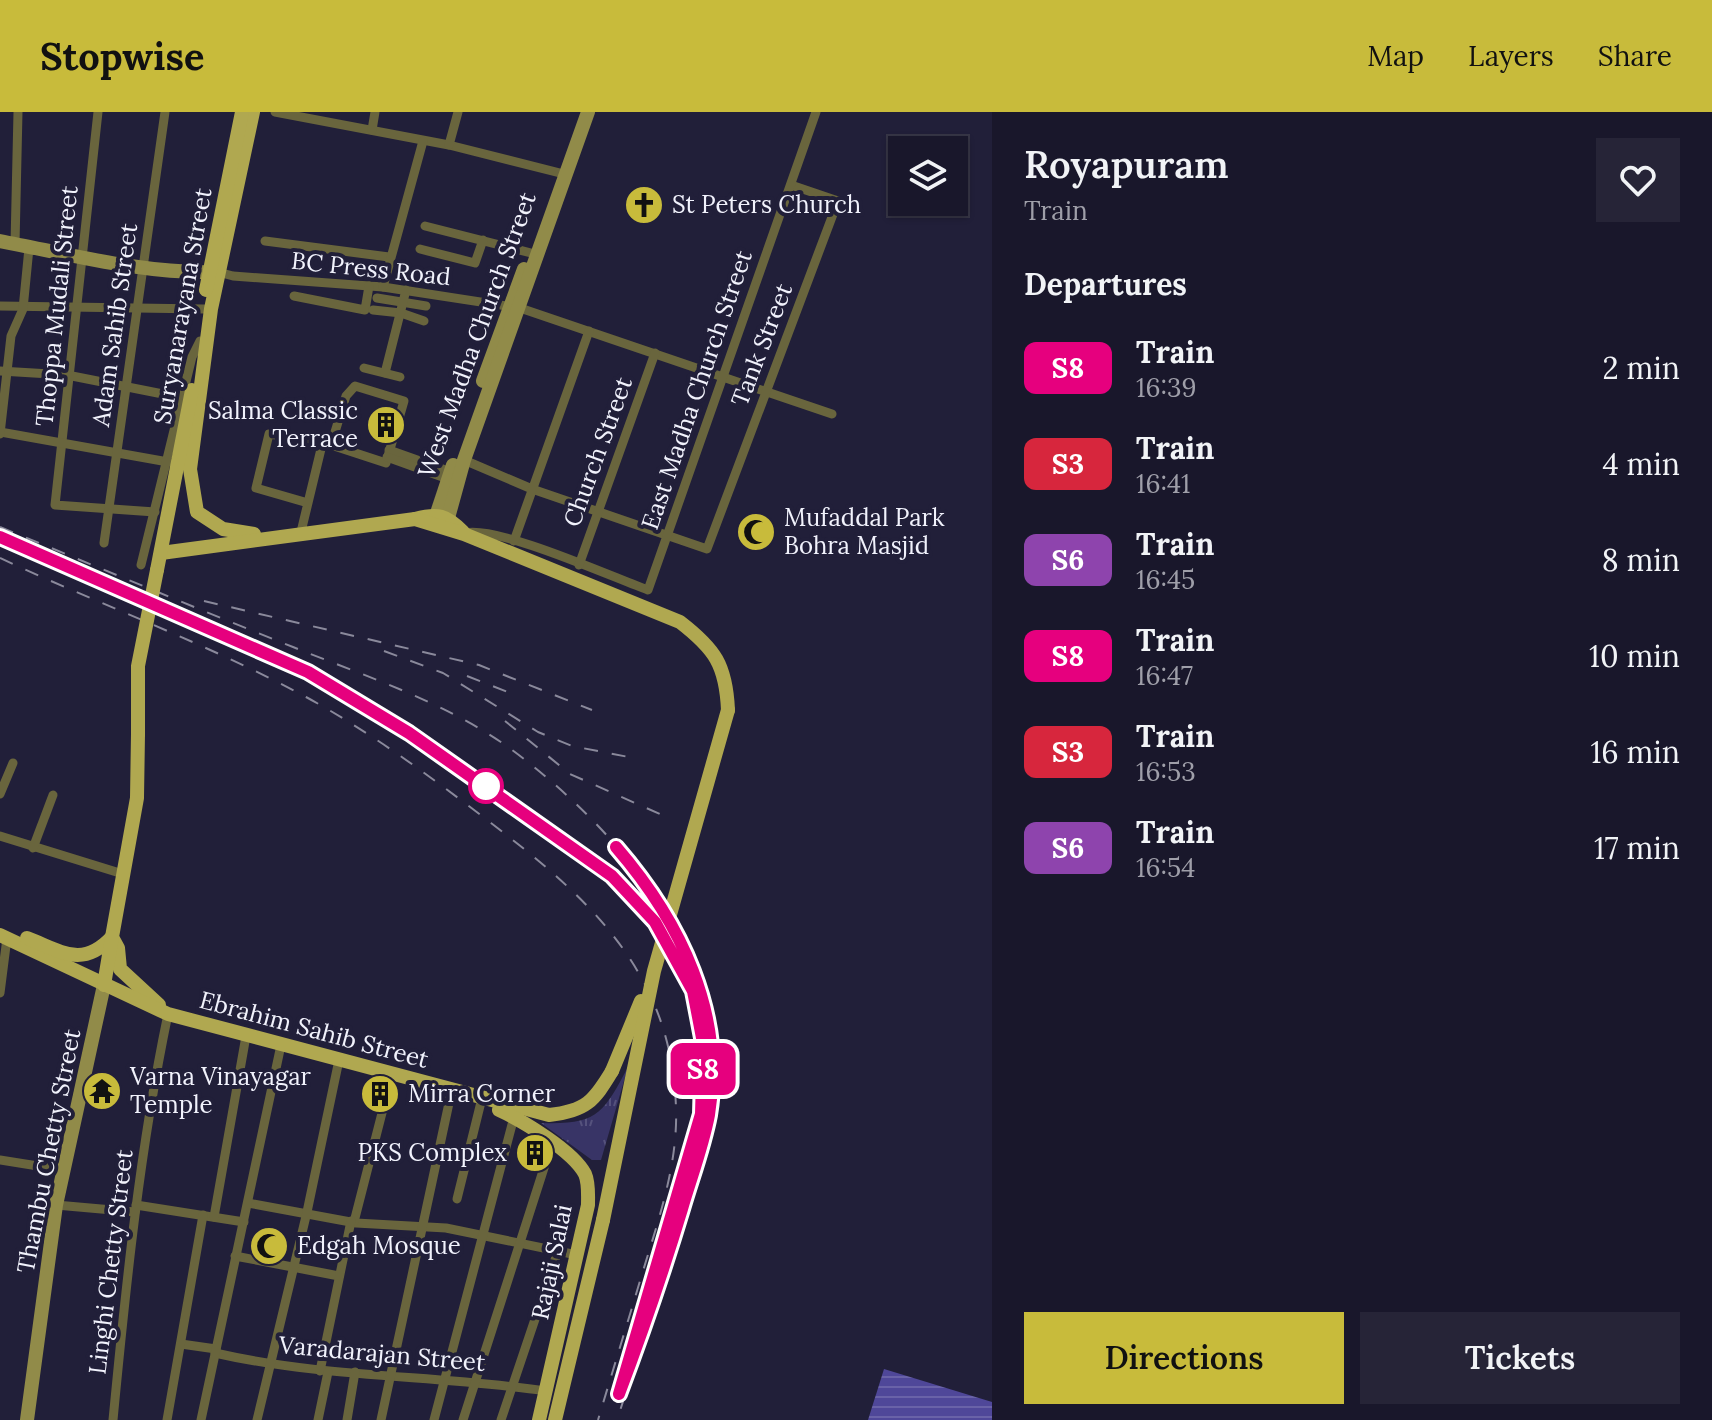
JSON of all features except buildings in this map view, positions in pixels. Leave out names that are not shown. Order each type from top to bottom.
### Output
[{"type":"main road","name":"Suryanarayana Street","points":[[242,112],[213,272],[190,469],[191,493],[197,512],[208,522],[245,534],[295,537]]},
{"type":"main road","name":"Suryanarayana Street","points":[[104,985],[137,798],[138,666],[171,508],[204,309],[253,112]]},
{"type":"main road","name":"West Madha Church Street","points":[[443,515],[450,476],[588,112]]},
{"type":"main road","points":[[15,245],[81,260],[213,272]]},
{"type":"main road","name":"West Madha Church Street","points":[[443,515],[514,308]]},
{"type":"main road","points":[[161,553],[187,547],[295,537],[443,515],[464,534]]},
{"type":"main road","points":[[415,519],[464,534],[680,622],[705,641],[720,661],[727,688],[728,710],[654,971]]},
{"type":"main road","name":"Ebrahim Sahib Street","points":[[2,934],[74,963],[104,985],[168,1014],[549,1115],[569,1113],[594,1101],[612,1071],[654,971]]},
{"type":"main road","points":[[74,963],[112,937],[118,948],[120,969],[168,1014]]},
{"type":"main road","name":"Rajaji Salai","points":[[555,1420],[603,1220],[654,971]]},
{"type":"main road","name":"Thambu Chetty Street","points":[[27,1420],[56,1205],[104,985]]},
{"type":"main road","name":"Rajaji Salai","points":[[452,1089],[514,1117],[552,1143],[584,1173],[588,1185],[588,1205],[539,1420]]},
{"type":"street","points":[[18,112],[15,245],[23,309],[11,336],[4,371],[0,433],[168,462]]},
{"type":"street","name":"Thoppa Mudali Street","points":[[98,112],[55,505],[106,509]]},
{"type":"street","name":"Adam Sahib Street","points":[[104,543],[106,509],[127,386],[165,112]]},
{"type":"street","points":[[275,112],[449,145],[564,174]]},
{"type":"street","points":[[372,130],[375,112]]},
{"type":"street","points":[[449,145],[458,112]]},
{"type":"street","name":"East Madha Church Street","points":[[579,565],[648,590],[816,112]]},
{"type":"street","points":[[383,287],[423,141]]},
{"type":"street","name":"Tank Street","points":[[668,535],[707,549],[838,201],[791,185]]},
{"type":"street","points":[[425,226],[535,253]]},
{"type":"street","points":[[420,249],[475,263],[483,240]]},
{"type":"street","points":[[265,241],[389,257]]},
{"type":"street","name":"BC Press Road","points":[[213,272],[383,287],[514,308],[722,374],[832,414]]},
{"type":"street","points":[[294,296],[365,310],[369,286]]},
{"type":"street","points":[[385,373],[406,290]]},
{"type":"street","points":[[377,298],[426,306]]},
{"type":"street","points":[[0,306],[75,310],[204,309]]},
{"type":"street","points":[[373,310],[401,313],[424,321]]},
{"type":"street","points":[[514,541],[589,331]]},
{"type":"street","points":[[141,565],[192,357],[200,341]]},
{"type":"street","name":"Church Street","points":[[579,565],[655,353]]},
{"type":"street","points":[[364,368],[400,377]]},
{"type":"street","points":[[4,371],[67,375],[183,398]]},
{"type":"street","points":[[355,386],[404,401],[388,453],[386,463],[331,445],[346,396],[355,386]]},
{"type":"street","points":[[295,537],[308,503],[321,449],[318,443],[269,434],[256,488],[308,503]]},
{"type":"street","points":[[388,453],[450,476]]},
{"type":"street","points":[[464,460],[532,489],[668,535]]},
{"type":"street","points":[[106,509],[155,512]]},
{"type":"street","points":[[464,534],[480,531],[579,565]]},
{"type":"street","points":[[0,794],[13,763]]},
{"type":"street","points":[[33,848],[53,795]]},
{"type":"street","points":[[0,836],[123,874]]},
{"type":"street","points":[[0,993],[2,934]]},
{"type":"street","name":"Linghi Chetty Street","points":[[113,1420],[135,1209],[152,1090],[168,1014]]},
{"type":"street","points":[[214,1217],[246,1036]]},
{"type":"street","points":[[201,1420],[281,1045]]},
{"type":"street","points":[[257,1420],[307,1212],[339,1060]]},
{"type":"street","points":[[318,1420],[339,1276],[392,1074]]},
{"type":"street","points":[[381,1420],[420,1225],[452,1089]]},
{"type":"street","points":[[457,1199],[481,1102]]},
{"type":"street","points":[[434,1420],[514,1117]]},
{"type":"street","points":[[463,1420],[552,1143]]},
{"type":"street","points":[[0,1160],[63,1170]]},
{"type":"street","points":[[248,1203],[352,1222],[420,1225],[521,1241],[577,1255]]},
{"type":"street","points":[[56,1205],[203,1215],[244,1222]]},
{"type":"street","points":[[167,1420],[203,1215]]},
{"type":"street","points":[[501,1420],[558,1251]]},
{"type":"street","points":[[235,1256],[339,1276]]},
{"type":"street","name":"Varadarajan Street","points":[[181,1344],[269,1365],[444,1378],[547,1391]]},
{"type":"street","points":[[347,1420],[355,1372]]},
{"type":"green space","points":[[628,1067],[601,1160],[592,1160],[541,1123],[587,1119],[612,1096]]},
{"type":"shaded area","points":[[884,1369],[992,1402],[992,1420],[868,1420]]},
{"type":"railway","points":[[0,527],[404,691],[458,716],[508,747],[543,774],[612,841],[643,879],[670,920],[691,962],[705,1006],[711,1075],[705,1123],[694,1168],[617,1420]]},
{"type":"railway","points":[[0,558],[231,660],[354,725],[424,772],[527,852],[592,911],[619,943],[642,979],[659,1017],[671,1060],[676,1129],[671,1170],[661,1211],[598,1420]]},
{"type":"railway","points":[[73,570],[308,672],[409,733],[612,876],[655,922],[683,968]]},
{"type":"railway","points":[[204,601],[479,665],[592,710]]},
{"type":"railway","points":[[384,651],[443,673],[538,732],[572,746],[639,759]]},
{"type":"railway","points":[[467,676],[518,696]]},
{"type":"railway","points":[[505,721],[570,774],[662,815]]},
{"type":"train","name":"S8","points":[[0,537],[308,672],[345,693],[409,733],[612,876],[655,922],[693,991],[703,1043],[704,1081],[695,1143],[619,1394],[658,1287],[699,1155],[709,1113],[711,1048],[703,998],[682,943],[671,921],[616,847]]},
{"type":"place","name":"St Peters Church","points":[[644,205]]},
{"type":"place","name":"Salma Classic Terrace","points":[[386,425]]},
{"type":"place","name":"Mufaddal Park Bohra Masjid","points":[[756,532]]},
{"type":"place","name":"Varna Vinayagar Temple","points":[[102,1091]]},
{"type":"place","name":"Mirra Corner","points":[[380,1094]]},
{"type":"place","name":"PKS Complex","points":[[535,1153]]},
{"type":"place","name":"Edgah Mosque","points":[[269,1246]]}]
